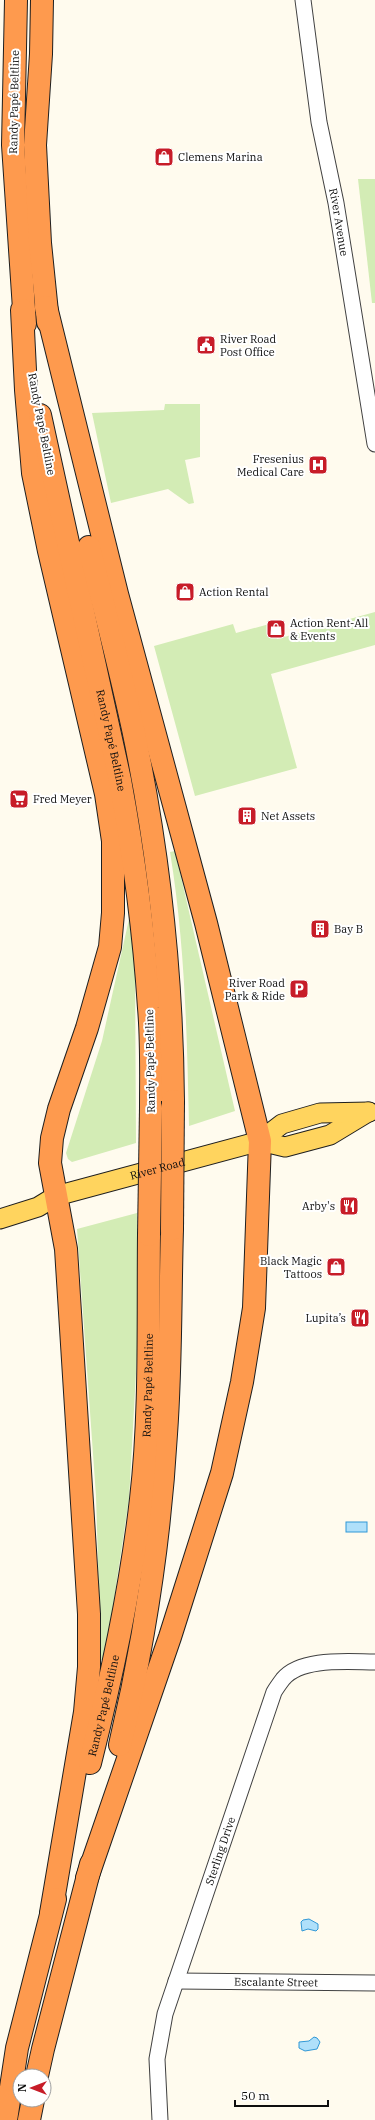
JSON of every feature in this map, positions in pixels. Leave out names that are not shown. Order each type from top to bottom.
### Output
[{"type":"highway","name":"Randy Papé Beltline","points":[[6,2120],[17,2048],[109,1687],[126,1597],[141,1498],[147,1398],[151,1108],[150,1010],[137,882],[130,831],[41,423],[22,310],[12,145],[16,0]]},
{"type":"highway","name":"Randy Papé Beltline","points":[[39,2068],[88,1878],[132,1694],[150,1588],[166,1434],[172,1228],[173,1101],[168,968],[155,856],[133,728],[76,490],[57,388],[46,307],[40,243],[35,145],[41,54],[42,0]]},
{"type":"highway","points":[[46,307],[117,594],[206,923],[260,1141],[254,1308],[242,1382],[222,1473],[170,1636],[88,1878]]},
{"type":"highway","points":[[22,310],[27,403],[33,473],[49,551],[106,794],[113,841],[114,913],[110,947],[101,983],[54,1130],[50,1170],[66,1249],[89,1614],[89,1667],[85,1712],[51,1914]]},
{"type":"highway","points":[[29,2120],[31,2108]]},
{"type":"main road","name":"River Road","points":[[56,1196],[260,1141],[285,1146],[330,1135],[372,1111]]},
{"type":"main road","points":[[0,1208],[35,1196],[56,1196]]},
{"type":"main road","points":[[0,1219],[38,1207],[56,1196]]},
{"type":"street","name":"River Avenue","points":[[302,0],[319,122],[336,203],[375,444]]},
{"type":"street","name":"Sterling Drive","points":[[160,2120],[156,2059],[160,2035],[176,1981],[274,1692],[283,1678],[295,1670],[311,1664],[375,1662]]},
{"type":"street","name":"Escalante Street","points":[[176,1981],[375,1983]]},
{"type":"green space","points":[[358,179],[375,179],[375,303],[372,303]]},
{"type":"green space","points":[[165,404],[200,404],[200,457],[185,460],[194,503],[189,504],[168,489],[111,503],[92,413],[164,410]]},
{"type":"green space","points":[[375,612],[375,645],[271,674],[297,768],[195,796],[154,646],[233,624],[236,633],[273,623],[277,639]]},
{"type":"green space","points":[[175,851],[235,1111],[189,1126],[186,1023],[182,955],[170,852]]},
{"type":"green space","points":[[129,919],[135,961],[136,1143],[72,1162],[68,1159],[66,1153],[102,1041]]},
{"type":"green space","points":[[137,1213],[138,1337],[129,1499],[105,1660],[101,1660],[96,1496],[77,1229]]},
{"type":"water","points":[[346,1522],[367,1522],[367,1532],[346,1532]]},
{"type":"water","points":[[309,1919],[318,1924],[318,1929],[316,1931],[308,1929],[302,1931],[301,1922]]},
{"type":"water","points":[[314,2037],[320,2042],[317,2049],[305,2051],[299,2048],[299,2042],[309,2041]]},
{"type":"place","name":"Clemens Marina","points":[[164,157]]},
{"type":"place","name":"River Road Post Office","points":[[206,345]]},
{"type":"place","name":"Fresenius Medical Care","points":[[318,465]]},
{"type":"place","name":"Action Rental","points":[[185,592]]},
{"type":"place","name":"Action Rent-All & Events","points":[[276,629]]},
{"type":"place","name":"Fred Meyer","points":[[19,799]]},
{"type":"place","name":"Net Assets","points":[[247,816]]},
{"type":"place","name":"Bay B","points":[[320,929]]},
{"type":"place","name":"River Road Park & Ride","points":[[299,989]]},
{"type":"place","name":"Arby's","points":[[349,1206]]},
{"type":"place","name":"Black Magic Tattoos","points":[[336,1267]]},
{"type":"place","name":"Lupita’s","points":[[360,1318]]}]
